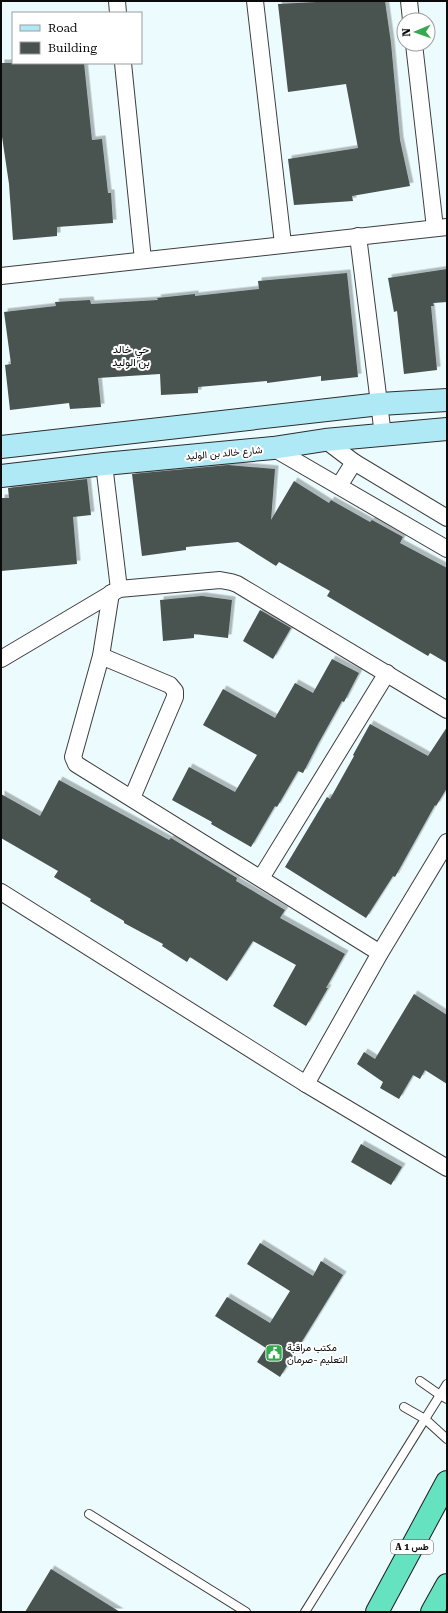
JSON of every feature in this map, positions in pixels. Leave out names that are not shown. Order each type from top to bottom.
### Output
[{"type":"highway","name":"A 1 طس","points":[[384,1609],[447,1482]]},
{"type":"highway","points":[[432,1612],[447,1585]]},
{"type":"street","points":[[117,1],[118,12]]},
{"type":"street","points":[[255,1],[283,244]]},
{"type":"street","points":[[409,1],[410,12]]},
{"type":"street","points":[[1,276],[441,227],[415,52]]},
{"type":"street","points":[[123,64],[143,260]]},
{"type":"street","points":[[358,236],[383,435]]},
{"type":"street","points":[[1,447],[380,404],[447,400]]},
{"type":"street","name":"شارع خالد بن الوليد","points":[[1,476],[104,464],[273,448],[325,440],[447,429]]},
{"type":"street","points":[[325,440],[354,462],[447,518]]},
{"type":"street","points":[[273,448],[447,549]]},
{"type":"street","points":[[339,486],[354,462]]},
{"type":"street","points":[[104,464],[115,591],[101,656],[73,757],[74,761],[380,953]]},
{"type":"street","points":[[1,659],[115,591],[220,580],[231,582],[387,672],[447,710]]},
{"type":"street","points":[[101,656],[170,685],[175,691],[175,696],[132,798]]},
{"type":"street","points":[[261,878],[387,672]]},
{"type":"street","points":[[306,1084],[380,953],[447,842]]},
{"type":"street","points":[[1,892],[306,1084],[447,1168]]},
{"type":"lane","points":[[420,1381],[443,1397]]},
{"type":"lane","points":[[304,1612],[425,1420],[443,1397],[447,1384]]},
{"type":"lane","points":[[404,1407],[425,1420],[447,1439]]},
{"type":"lane","points":[[89,1514],[246,1612]]},
{"type":"building","points":[[336,1],[385,1],[391,43],[400,140],[410,186],[352,196],[353,201],[294,205],[288,159],[358,148],[346,84],[288,92],[278,4]]},
{"type":"building","points":[[1,63],[84,64],[92,140],[102,139],[108,193],[111,193],[113,223],[57,227],[57,236],[13,240],[9,184],[1,130]]},
{"type":"building","points":[[447,269],[447,302],[433,303],[434,306],[431,306],[437,370],[404,374],[397,311],[394,312],[388,278]]},
{"type":"building","points":[[347,273],[358,377],[321,381],[321,376],[267,383],[267,381],[198,387],[198,393],[161,395],[160,374],[98,378],[101,407],[70,409],[69,403],[10,410],[5,365],[11,364],[4,312],[56,306],[55,302],[90,300],[91,304],[158,300],[157,298],[195,294],[195,296],[259,289],[258,281]]},
{"type":"building","points":[[228,465],[275,469],[271,520],[294,481],[329,503],[331,500],[370,522],[372,520],[403,537],[400,543],[447,568],[447,663],[430,653],[428,656],[327,596],[330,591],[279,562],[276,566],[238,542],[186,547],[186,550],[142,556],[132,474]]},
{"type":"building","points":[[87,479],[91,515],[73,517],[77,564],[1,571],[1,498],[9,498],[8,488]]},
{"type":"building","points":[[202,596],[232,600],[228,638],[194,634],[194,638],[163,641],[160,600]]},
{"type":"building","points":[[260,610],[291,628],[273,659],[243,641]]},
{"type":"building","points":[[332,659],[359,673],[303,773],[298,771],[251,847],[211,824],[212,822],[172,800],[189,767],[235,792],[257,755],[203,725],[223,689],[275,718],[295,683],[313,693]]},
{"type":"building","points":[[370,724],[428,756],[447,727],[447,788],[436,806],[435,805],[395,877],[393,876],[366,918],[285,867],[327,797],[330,799]]},
{"type":"building","points":[[59,780],[169,840],[171,838],[237,878],[236,881],[285,910],[280,918],[345,954],[326,988],[328,988],[306,1026],[273,1006],[296,965],[253,941],[227,981],[190,957],[187,962],[162,946],[163,944],[124,923],[124,921],[90,901],[91,899],[54,877],[58,871],[1,838],[1,794],[40,816]]},
{"type":"building","points":[[414,994],[447,1015],[447,1084],[425,1070],[420,1079],[413,1075],[399,1099],[380,1088],[383,1082],[357,1064],[364,1052],[375,1059]]},
{"type":"building","points":[[361,1144],[402,1167],[391,1185],[351,1162]]},
{"type":"building","points":[[260,1243],[313,1276],[321,1261],[343,1275],[280,1377],[257,1362],[266,1348],[215,1316],[227,1297],[270,1323],[290,1291],[247,1264]]},
{"type":"building","points":[[51,1569],[120,1612],[25,1612]]},
{"type":"place","name":"مكتب مراقبة التعليم -صرمان","points":[[274,1353]]},
{"type":"district","name":"حي خالد بن الوليد","points":[[131,355]]}]
